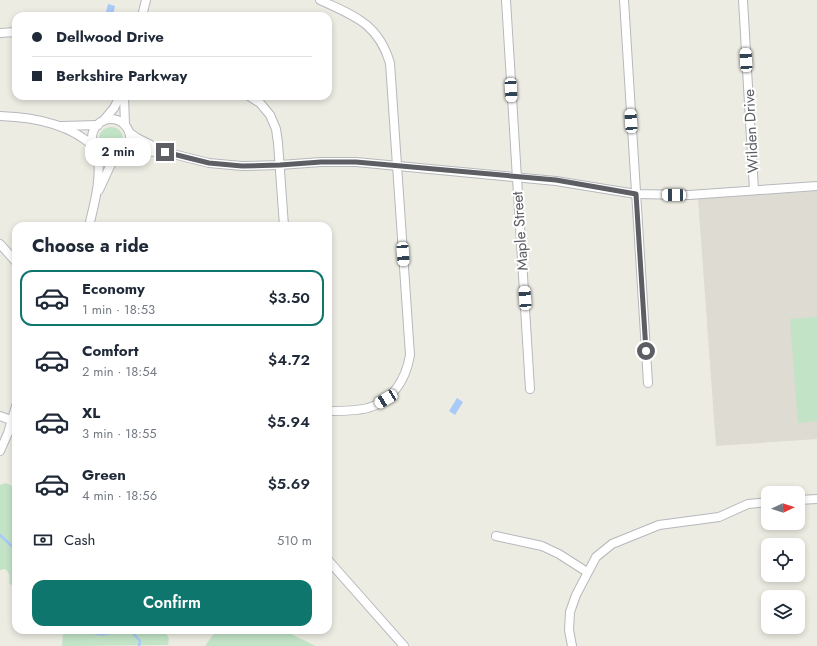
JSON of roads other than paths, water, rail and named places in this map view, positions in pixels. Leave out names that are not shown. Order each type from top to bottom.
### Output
[{"type":"street","points":[[143,12],[146,0]]},
{"type":"street","points":[[320,0],[362,21],[378,36],[387,53],[390,63],[410,355],[405,375],[400,384],[394,392],[378,404],[368,408],[332,412]]},
{"type":"street","name":"Maple Street","points":[[506,0],[530,389]]},
{"type":"street","points":[[624,0],[648,383]]},
{"type":"street","name":"Wilden Drive","points":[[743,0],[754,190]]},
{"type":"street","points":[[0,33],[12,32]]},
{"type":"street","points":[[90,222],[97,194],[99,168],[96,149],[93,143],[93,133],[100,123],[109,116],[118,100]]},
{"type":"street","points":[[124,100],[125,125]]},
{"type":"street","points":[[255,100],[260,103],[270,115],[276,129],[284,222]]},
{"type":"street","points":[[0,116],[34,119],[61,126],[83,137],[106,157],[111,158],[134,151],[165,152],[209,163],[259,167],[339,161],[556,180],[636,194],[689,195],[817,186]]},
{"type":"street","points":[[61,126],[100,123],[112,119],[125,125],[130,133],[137,138],[165,152]]},
{"type":"street","points":[[97,194],[112,164],[123,154],[130,143],[130,133]]},
{"type":"street","points":[[0,244],[12,258]]},
{"type":"street","points":[[0,416],[12,420]]},
{"type":"street","points":[[0,451],[12,425]]},
{"type":"street","points":[[805,500],[817,499]]},
{"type":"street","points":[[572,646],[569,630],[570,612],[587,572],[596,557],[612,544],[636,533],[659,525],[719,517],[748,504],[761,503]]},
{"type":"street","points":[[496,536],[542,546],[559,554],[587,572]]},
{"type":"street","points":[[332,565],[404,646]]},
{"type":"water","points":[[108,4],[115,6],[114,12],[106,12]]},
{"type":"water","points":[[457,398],[463,402],[455,415],[449,411]]},
{"type":"waterway","points":[[0,535],[12,546]]},
{"type":"waterway","points":[[134,634],[140,641],[139,646]]}]
